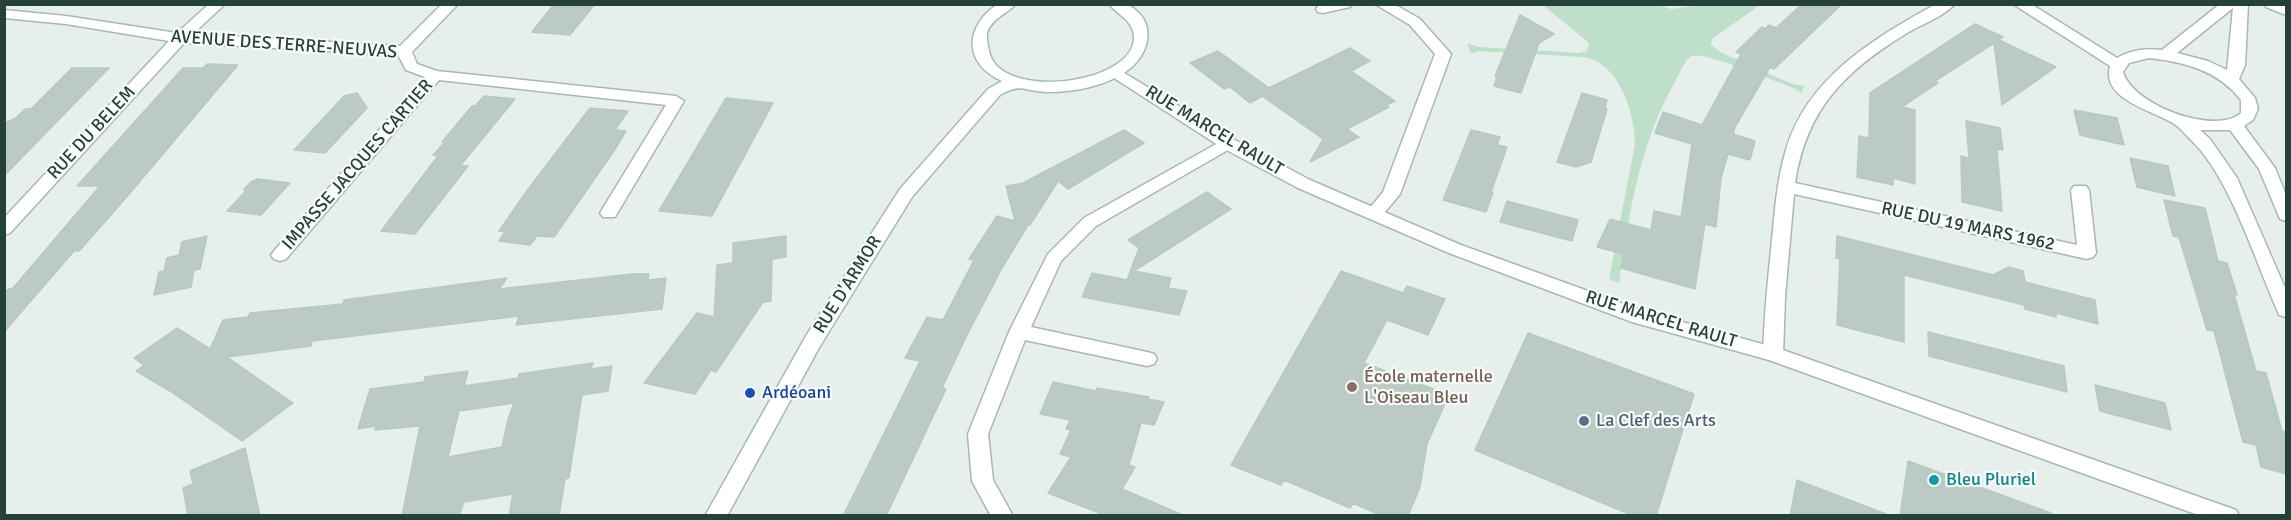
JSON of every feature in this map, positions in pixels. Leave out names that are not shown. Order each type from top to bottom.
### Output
[{"type":"street","name":"RUE DU BELEM","points":[[4,229],[180,38],[218,4]]},
{"type":"street","points":[[404,51],[451,4]]},
{"type":"street","points":[[1003,6],[988,19],[980,32],[978,46],[984,59],[995,71],[1013,81],[1038,87],[1066,87],[1094,83],[1116,73],[1133,59],[1141,43],[1139,27],[1129,13],[1116,4]]},
{"type":"street","points":[[1323,9],[1345,4]]},
{"type":"street","points":[[1374,214],[1391,195],[1443,54],[1415,22],[1382,4]]},
{"type":"street","points":[[1773,354],[1773,321],[1786,187],[1798,136],[1821,96],[1849,67],[1897,31],[1948,4]]},
{"type":"street","points":[[2020,4],[2117,64]]},
{"type":"street","points":[[2165,55],[2230,4]]},
{"type":"street","points":[[2231,80],[2237,65],[2241,4]]},
{"type":"street","points":[[2271,4],[2286,11]]},
{"type":"street","name":"AVENUE DES TERRE-NEUVAS","points":[[4,15],[66,20],[180,38],[404,51],[411,67],[435,75],[676,101],[609,213]]},
{"type":"street","points":[[2134,55],[2165,55],[2200,64],[2231,80],[2250,101],[2251,111],[2245,119],[2234,124],[2219,126],[2180,120],[2160,113],[2128,93],[2119,83],[2115,73],[2117,64],[2124,58],[2134,55]]},
{"type":"street","name":"RUE MARCEL RAULT","points":[[1116,73],[1227,142],[1304,184],[1455,249],[1639,317],[1773,354],[2228,516]]},
{"type":"street","name":"IMPASSE JACQUES CARTIER","points":[[280,255],[435,75]]},
{"type":"street","name":"RUE D'ARMOR","points":[[716,516],[813,341],[906,193],[994,92],[1013,81]]},
{"type":"street","points":[[2180,120],[2204,143],[2229,178],[2286,310]]},
{"type":"street","points":[[2234,124],[2267,168],[2286,215]]},
{"type":"street","points":[[1002,516],[983,481],[978,434],[1019,332],[1054,258],[1090,222],[1227,142]]},
{"type":"street","name":"RUE DU 19 MARS 1962","points":[[1786,187],[2087,254],[2080,190]]},
{"type":"street","points":[[1019,332],[1147,359]]},
{"type":"green space","points":[[1618,4],[1634,6],[1656,4],[1671,9],[1710,4],[1760,5],[1712,39],[1711,45],[1720,52],[1792,84],[1805,86],[1801,93],[1796,89],[1711,58],[1692,56],[1687,60],[1664,103],[1645,153],[1632,203],[1619,283],[1609,279],[1635,144],[1628,104],[1615,79],[1596,61],[1583,57],[1479,51],[1471,54],[1467,43],[1478,47],[1579,53],[1587,51],[1589,43],[1543,5]]},
{"type":"building","points":[[554,4],[595,4],[570,35],[532,32]]},
{"type":"building","points":[[1802,4],[1842,4],[1774,69],[1770,67],[1735,127],[1733,134],[1755,141],[1750,160],[1728,154],[1721,178],[1716,227],[1705,224],[1695,289],[1621,268],[1624,254],[1597,247],[1610,219],[1651,230],[1654,211],[1681,217],[1692,144],[1655,133],[1663,112],[1702,125],[1741,54],[1736,52],[1762,27],[1765,29],[1769,25],[1776,28]]},
{"type":"building","points":[[1520,15],[1554,34],[1539,43],[1521,93],[1494,86],[1497,77],[1495,76]]},
{"type":"building","points":[[1975,24],[2003,37],[1999,40],[2056,67],[2002,105],[1994,43],[1935,81],[1938,83],[1902,107],[1915,110],[1915,184],[1893,178],[1893,185],[1857,177],[1859,136],[1869,138],[1870,93]]},
{"type":"building","points":[[1350,48],[1370,61],[1351,71],[1395,101],[1386,105],[1389,107],[1347,129],[1359,137],[1310,162],[1323,139],[1262,96],[1250,103],[1230,87],[1224,89],[1190,63],[1218,51],[1269,88]]},
{"type":"building","points":[[207,64],[238,65],[125,199],[79,251],[74,251],[4,332],[4,291],[13,288],[100,186],[77,186],[183,68],[203,68]]},
{"type":"building","points":[[72,68],[109,68],[4,176],[4,123],[16,118],[25,109],[31,109]]},
{"type":"building","points":[[357,93],[367,108],[325,153],[294,150],[344,96]]},
{"type":"building","points":[[1582,93],[1607,100],[1605,109],[1607,109],[1591,162],[1576,167],[1557,162]]},
{"type":"building","points":[[484,96],[515,99],[460,166],[468,166],[415,234],[381,231],[438,156],[433,155],[444,143],[442,142],[472,106],[475,106]]},
{"type":"building","points":[[726,98],[773,103],[712,216],[659,211]]},
{"type":"building","points":[[590,108],[628,111],[615,130],[626,131],[614,151],[554,237],[537,236],[530,245],[499,241],[505,232],[499,231]]},
{"type":"building","points":[[2074,110],[2117,118],[2124,145],[2080,135]]},
{"type":"building","points":[[1966,121],[2000,128],[2003,150],[1997,149],[2002,211],[1962,202],[1961,156],[1969,158]]},
{"type":"building","points":[[1124,130],[1144,143],[1068,189],[1058,181],[1028,225],[1002,268],[967,335],[942,388],[946,389],[886,516],[843,516],[920,361],[905,358],[927,317],[943,320],[974,260],[969,259],[997,216],[1015,221],[1006,186],[1023,183]]},
{"type":"building","points":[[1471,130],[1500,137],[1497,145],[1507,147],[1486,212],[1443,200]]},
{"type":"building","points":[[2130,158],[2168,166],[2175,196],[2137,187]]},
{"type":"building","points":[[257,179],[290,183],[261,215],[227,211],[245,192],[244,189]]},
{"type":"building","points":[[1207,192],[1231,209],[1134,271],[1171,278],[1168,288],[1187,291],[1179,315],[1082,297],[1092,273],[1127,280],[1139,248],[1128,240]]},
{"type":"building","points":[[2164,200],[2205,208],[2218,261],[2227,263],[2256,371],[2266,373],[2282,431],[2286,432],[2286,474],[2261,467],[2256,445],[2243,442],[2214,331],[2207,330],[2179,237],[2173,236]]},
{"type":"building","points":[[1507,201],[1578,220],[1572,241],[1500,222]]},
{"type":"building","points":[[207,236],[200,269],[194,270],[191,287],[154,295],[159,272],[164,271],[167,258],[179,255],[182,242]]},
{"type":"building","points":[[786,236],[786,257],[772,259],[771,301],[763,302],[716,372],[711,370],[695,394],[644,383],[697,313],[714,317],[717,265],[733,263],[733,243]]},
{"type":"building","points":[[1837,236],[1993,275],[2009,267],[2023,271],[2025,282],[2095,300],[2098,324],[2056,313],[2056,317],[2025,309],[2024,305],[1904,275],[1904,342],[1837,325],[1840,259],[1836,258]]},
{"type":"building","name":"École maternelle L'Oiseau Bleu","points":[[1341,271],[1403,293],[1407,286],[1445,299],[1428,335],[1387,320],[1364,363],[1449,395],[1427,444],[1420,487],[1408,516],[1382,516],[1353,503],[1350,508],[1284,480],[1281,485],[1231,465]]},
{"type":"building","points":[[649,274],[648,280],[666,278],[662,309],[516,325],[519,316],[312,341],[311,346],[227,357],[293,403],[242,441],[170,391],[136,371],[144,365],[134,358],[177,328],[210,349],[223,320],[248,317],[250,313],[343,304],[344,300],[507,278],[499,289]]},
{"type":"building","points":[[1928,332],[2064,366],[2067,392],[1929,356]]},
{"type":"building","name":"La Clef des Arts","points":[[1528,333],[1694,394],[1656,516],[1634,516],[1475,450]]},
{"type":"building","points":[[593,363],[591,369],[612,366],[608,391],[582,395],[569,478],[565,479],[559,516],[509,516],[513,494],[464,502],[459,516],[402,516],[420,426],[375,430],[376,426],[358,429],[370,389],[424,382],[425,377],[468,371],[464,386],[518,378],[519,374]],"holes":[[[514,403],[502,447],[448,457],[459,411]]]},
{"type":"building","points":[[1053,382],[1096,391],[1097,388],[1149,397],[1148,399],[1164,402],[1154,425],[1141,423],[1129,465],[1135,467],[1122,489],[1185,516],[1107,516],[1048,493],[1071,457],[1060,454],[1071,430],[1066,429],[1070,420],[1040,414]]},
{"type":"building","points":[[2095,385],[2165,403],[2171,430],[2100,411]]},
{"type":"building","points":[[245,448],[260,516],[188,516],[183,488],[193,484],[190,471]]},
{"type":"building","name":"Bleu Pluriel","points":[[1908,461],[2051,513],[2051,516],[1900,516]]},
{"type":"building","points":[[1797,480],[1886,514],[1885,516],[1790,516]]},
{"type":"place","name":"École maternelle L'Oiseau Bleu","points":[[1352,387]]},
{"type":"place","name":"Ardéoani","points":[[750,393]]},
{"type":"place","name":"La Clef des Arts","points":[[1584,421]]},
{"type":"place","name":"Bleu Pluriel","points":[[1934,480]]}]
